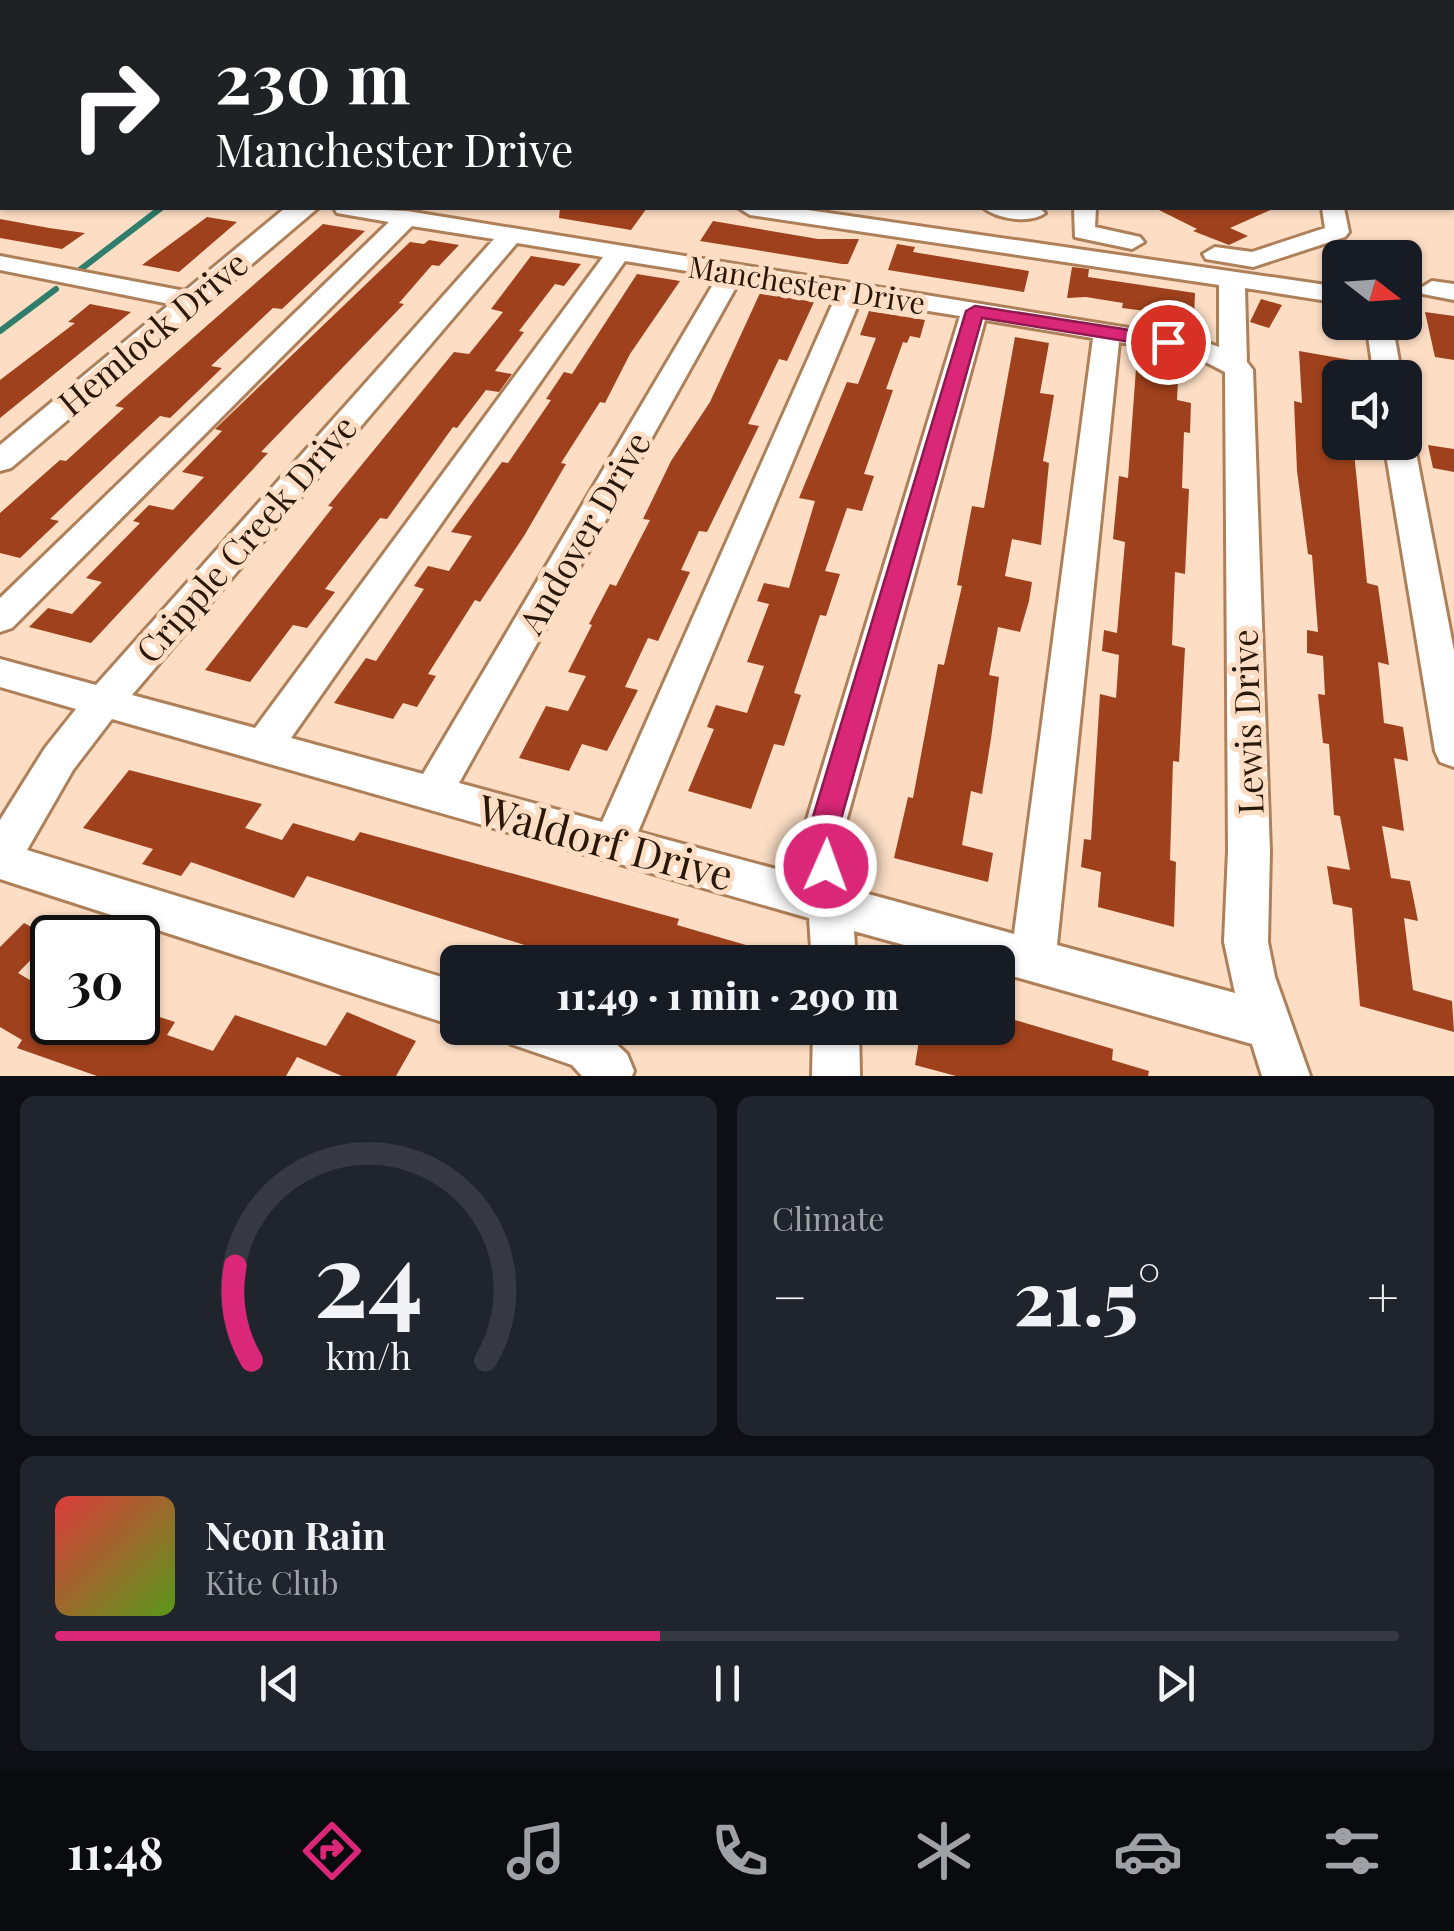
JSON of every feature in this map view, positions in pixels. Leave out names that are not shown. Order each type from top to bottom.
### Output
[{"type":"street","name":"Hemlock Drive","points":[[0,461],[292,214],[302,210]]},
{"type":"street","points":[[358,210],[392,215]]},
{"type":"street","points":[[764,210],[1322,292]]},
{"type":"street","points":[[1010,210],[1033,213]]},
{"type":"street","points":[[1085,210],[1082,226],[1090,235],[1253,260],[1336,232],[1333,210]]},
{"type":"street","points":[[0,618],[392,215]]},
{"type":"street","name":"Manchester Drive","points":[[392,215],[1198,347],[1233,364]]},
{"type":"street","name":"Cripple Creek Drive","points":[[0,858],[59,759],[104,701],[511,234]]},
{"type":"street","points":[[264,746],[619,252]]},
{"type":"street","points":[[0,262],[190,300]]},
{"type":"street","name":"Andover Drive","points":[[433,794],[733,272]]},
{"type":"street","name":"Lewis Drive","points":[[1232,279],[1233,364],[1239,370],[1242,472],[1250,851],[1246,942],[1286,1076]]},
{"type":"street","points":[[613,843],[850,291]]},
{"type":"street","points":[[832,945],[824,830],[975,311]]},
{"type":"street","points":[[1033,960],[1108,332]]},
{"type":"street","points":[[1403,460],[1454,751]]},
{"type":"street","name":"Waldorf Drive","points":[[0,674],[1269,1026]]},
{"type":"street","points":[[0,858],[440,999]]},
{"type":"street","points":[[583,1045],[610,1070],[608,1076]]},
{"type":"street","points":[[836,1045],[836,1076]]},
{"type":"building","points":[[560,210],[646,210],[631,230],[559,218]]},
{"type":"building","points":[[1159,210],[1270,210],[1230,228],[1248,236],[1229,245],[1193,231],[1197,229]]},
{"type":"building","points":[[207,217],[237,222],[179,272],[142,265]]},
{"type":"building","points":[[0,219],[85,233],[62,249],[0,238]]},
{"type":"building","points":[[713,221],[818,239],[859,239],[848,264],[842,264],[700,241]]},
{"type":"building","points":[[323,224],[365,231],[282,309],[273,308],[211,366],[222,368],[170,418],[160,416],[50,519],[59,521],[20,558],[0,553],[0,513],[60,460],[66,461],[124,408],[115,406]]},
{"type":"building","points":[[429,240],[459,245],[439,266],[432,265],[399,303],[404,304],[261,452],[268,453],[91,643],[29,627],[48,608],[72,614],[102,582],[86,578],[140,523],[133,521],[149,505],[173,510],[204,477],[182,472],[222,431],[215,429],[410,242],[424,244]]},
{"type":"building","points":[[897,244],[915,247],[913,252],[1029,271],[1024,292],[888,270]]},
{"type":"building","points":[[531,256],[581,264],[564,286],[555,284],[519,331],[524,332],[495,371],[512,374],[499,392],[486,390],[457,428],[453,427],[387,519],[380,518],[325,589],[335,592],[307,628],[293,625],[250,682],[205,670],[333,507],[328,506],[454,352],[469,354],[503,312],[491,309]]},
{"type":"building","points":[[1072,267],[1089,269],[1088,277],[1195,293],[1194,317],[1122,308],[1123,303],[1086,297],[1067,298]]},
{"type":"building","points":[[637,274],[680,281],[630,354],[605,403],[600,402],[561,463],[566,464],[524,536],[480,602],[475,600],[428,674],[436,676],[417,707],[403,703],[393,719],[334,703],[366,658],[376,661],[424,589],[414,586],[428,566],[449,571],[472,536],[451,532],[502,462],[508,463],[551,400],[546,399],[564,372],[572,374]]},
{"type":"building","points":[[760,293],[814,302],[787,361],[779,359],[748,424],[759,426],[707,532],[699,531],[681,570],[690,572],[658,641],[648,638],[625,687],[638,690],[607,751],[582,744],[569,771],[519,758],[546,706],[568,711],[586,676],[568,672],[592,625],[589,624],[610,584],[616,586],[650,520],[643,519],[671,461],[710,402]]},
{"type":"building","points":[[1261,299],[1282,305],[1269,328],[1250,322]]},
{"type":"building","points":[[90,304],[131,312],[0,418],[0,380],[75,323],[68,322]]},
{"type":"building","points":[[869,311],[925,320],[920,338],[910,336],[907,343],[903,342],[886,389],[893,390],[864,474],[874,476],[862,511],[847,508],[825,571],[840,574],[826,616],[820,615],[794,693],[801,695],[784,746],[774,744],[751,809],[688,791],[714,729],[707,727],[716,705],[747,713],[764,666],[747,662],[769,604],[757,601],[764,583],[789,588],[815,501],[799,498],[847,382],[858,384],[876,338],[860,335]]},
{"type":"building","points":[[1425,312],[1454,316],[1454,360],[1435,357]]},
{"type":"building","points":[[1015,337],[1049,343],[1040,393],[1054,395],[1043,461],[1049,463],[1041,545],[1012,539],[1005,576],[1032,582],[1029,601],[1020,632],[998,627],[989,675],[999,677],[982,794],[971,791],[962,845],[993,853],[988,882],[894,858],[908,797],[913,798],[938,664],[944,665],[962,586],[957,585],[972,506],[984,508]]},
{"type":"building","points":[[1299,351],[1351,360],[1322,360],[1322,460],[1355,460],[1367,583],[1378,586],[1389,665],[1378,662],[1384,723],[1403,727],[1408,761],[1394,758],[1404,831],[1382,826],[1391,878],[1410,881],[1418,921],[1404,918],[1413,990],[1452,1001],[1454,1032],[1360,1006],[1352,908],[1333,904],[1327,866],[1350,870],[1340,816],[1334,815],[1329,744],[1323,743],[1318,694],[1325,695],[1323,656],[1307,653],[1307,630],[1318,632],[1312,555],[1308,554],[1297,471],[1294,401],[1302,403]]},
{"type":"building","points":[[1137,355],[1179,362],[1177,400],[1191,403],[1190,433],[1184,432],[1182,488],[1189,489],[1185,574],[1175,572],[1172,645],[1185,648],[1179,762],[1173,761],[1170,860],[1176,862],[1174,927],[1098,907],[1101,872],[1081,867],[1084,839],[1091,840],[1100,694],[1116,698],[1119,655],[1102,651],[1104,630],[1117,633],[1125,542],[1113,539],[1119,476],[1128,478]]},
{"type":"building","points":[[1428,445],[1454,449],[1454,472],[1433,468]]},
{"type":"building","points":[[129,770],[262,804],[245,828],[282,840],[293,823],[354,841],[360,832],[679,919],[677,925],[746,945],[524,945],[307,876],[294,898],[191,862],[181,876],[142,864],[153,849],[83,828]]},
{"type":"building","points":[[24,923],[30,926],[30,961],[18,973],[30,980],[30,1045],[160,1045],[160,1017],[175,1022],[167,1035],[213,1051],[235,1015],[326,1046],[347,1012],[416,1041],[396,1076],[342,1076],[297,1057],[286,1076],[97,1076],[17,1048],[22,1040],[0,1027],[0,947]]},
{"type":"building","points":[[1015,1020],[1113,1049],[1112,1060],[1149,1071],[1148,1076],[956,1076],[915,1065],[918,1045],[1015,1045]]},
{"type":"waterway","points":[[81,269],[158,210]]},
{"type":"waterway","points":[[0,331],[56,289]]},
{"type":"route","points":[[826,866],[824,830],[975,311],[1168,342]]}]
